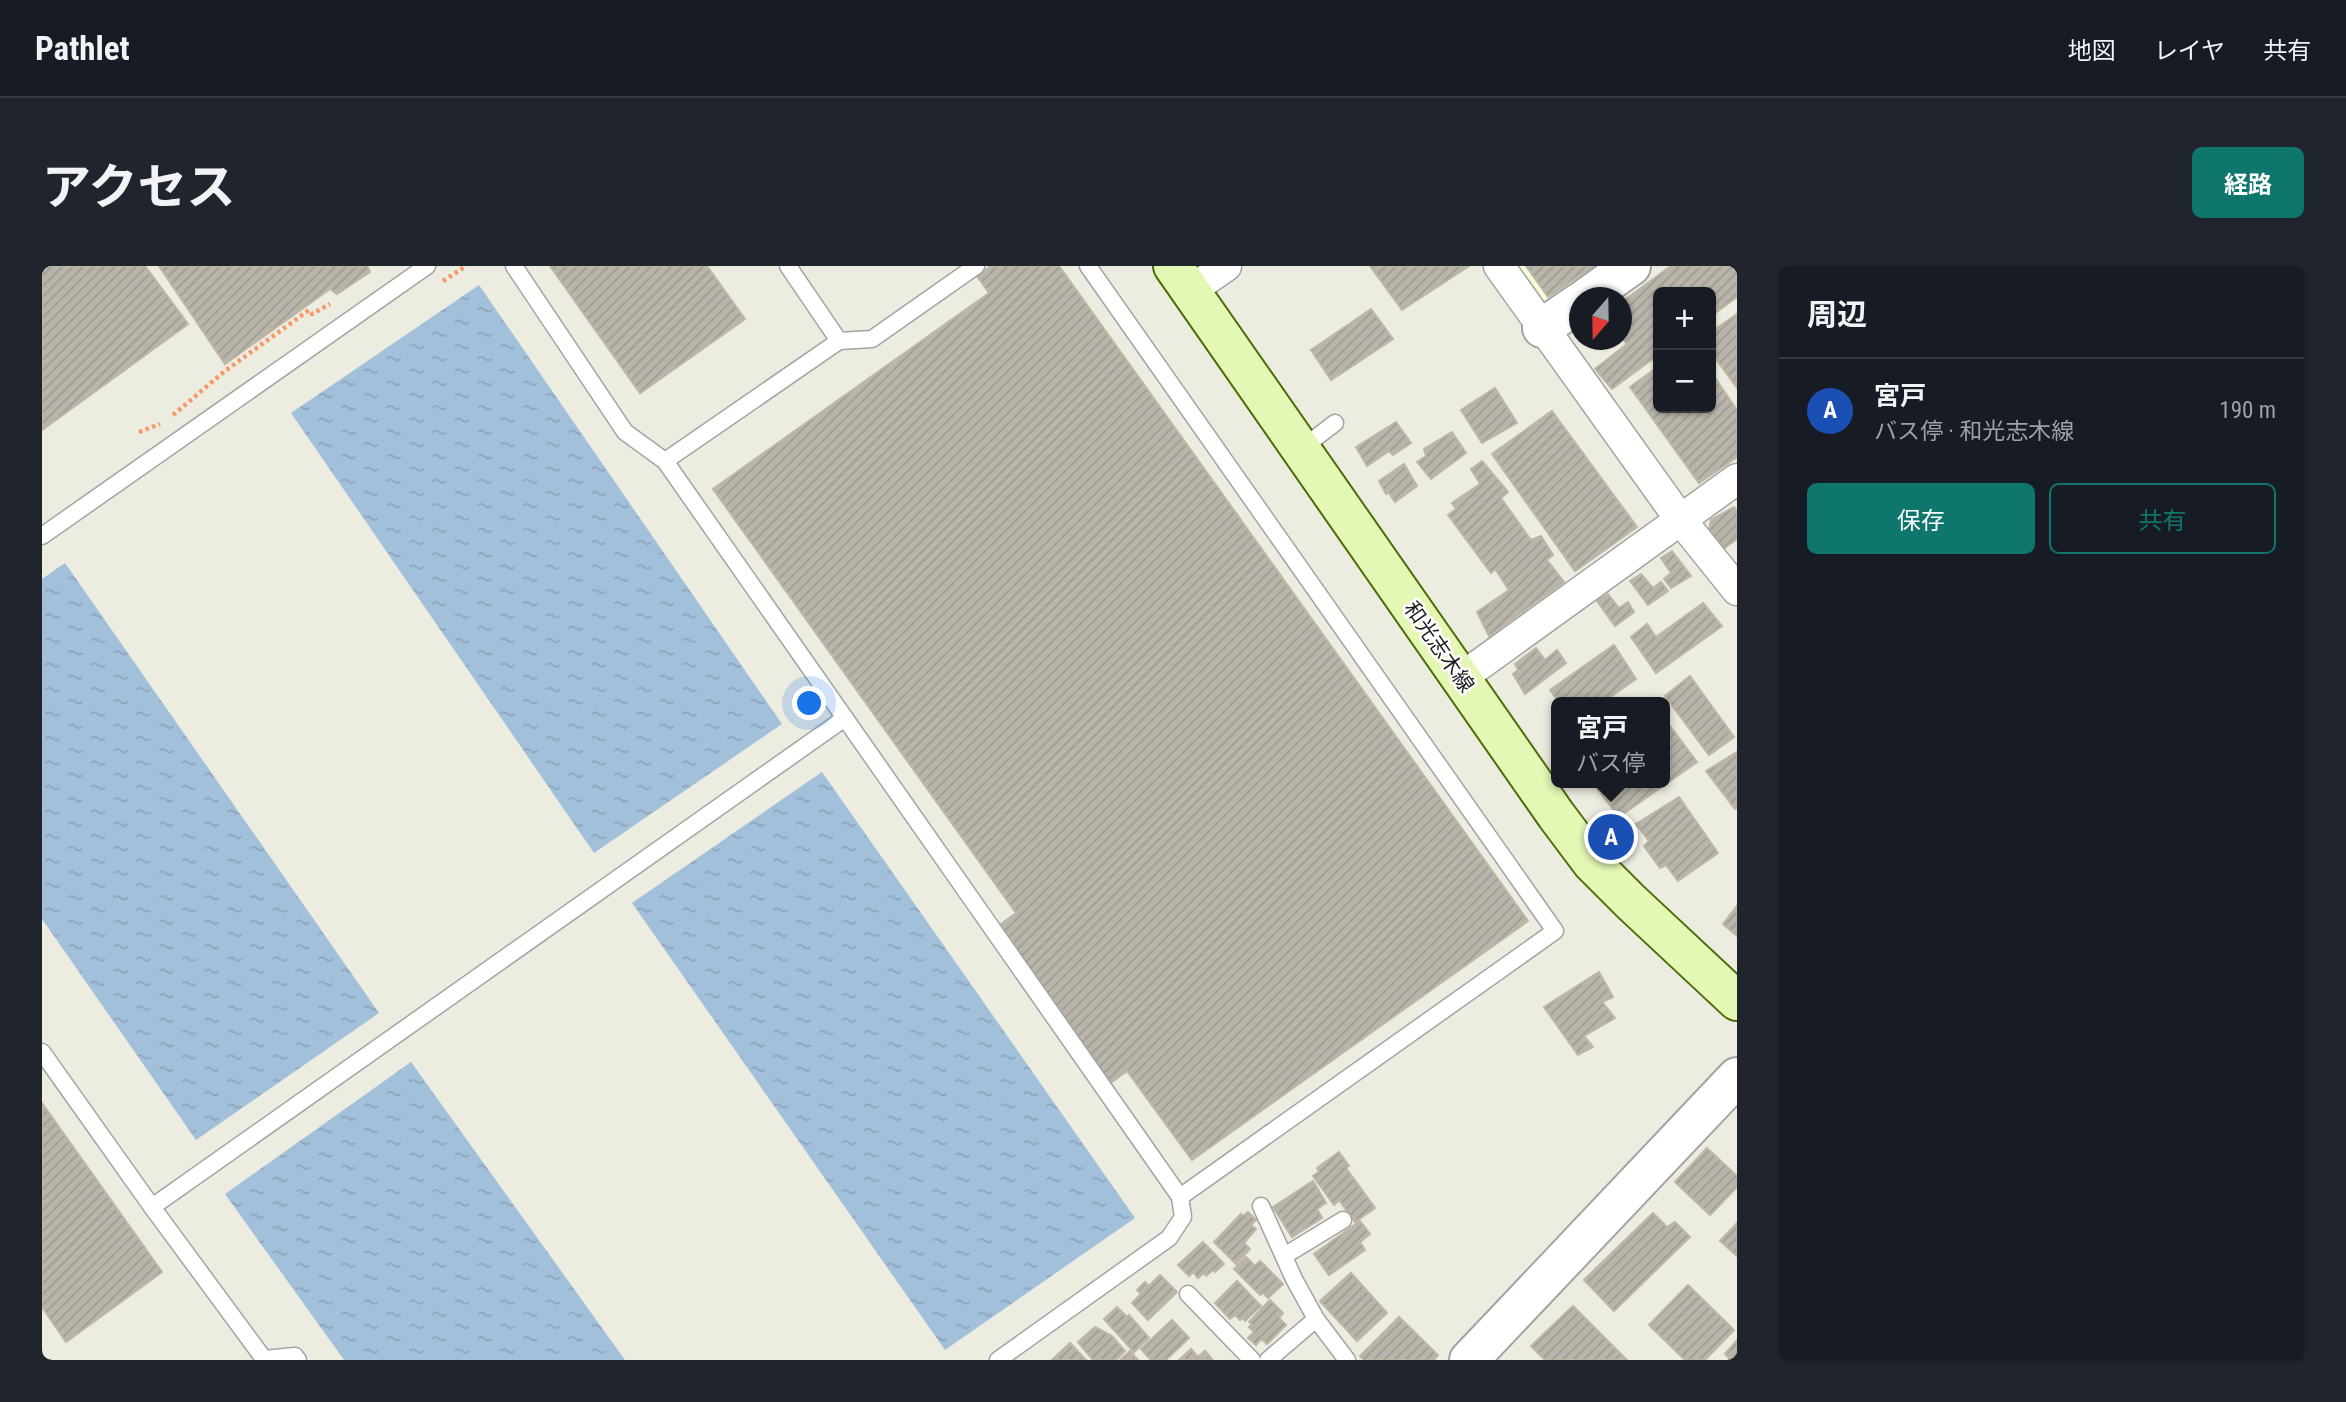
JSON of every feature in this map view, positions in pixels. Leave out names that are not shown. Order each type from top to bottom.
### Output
[{"type":"main road","name":"和光志木線","points":[[1181,278],[1556,816],[1592,863],[1737,1001]]},
{"type":"street","points":[[1181,278],[1226,266]]},
{"type":"street","points":[[1499,266],[1680,519],[1737,590]]},
{"type":"street","points":[[1601,287],[1630,266]]},
{"type":"street","points":[[1542,328],[1569,310]]},
{"type":"street","points":[[1461,678],[1737,479]]},
{"type":"street","points":[[1483,1351],[1737,1077]]},
{"type":"lane","points":[[42,536],[427,266]]},
{"type":"lane","points":[[514,266],[625,432],[664,461],[1180,1197],[1183,1217],[1169,1238],[998,1360]]},
{"type":"lane","points":[[788,266],[839,341]]},
{"type":"lane","points":[[664,461],[839,341],[872,339],[976,266]]},
{"type":"lane","points":[[1088,266],[1555,931],[1180,1197]]},
{"type":"lane","points":[[1301,449],[1335,424]]},
{"type":"lane","points":[[152,1207],[845,718]]},
{"type":"lane","points":[[42,1052],[264,1359],[295,1356],[298,1360]]},
{"type":"lane","points":[[1261,1206],[1283,1256],[1317,1319],[1347,1360]]},
{"type":"lane","points":[[1283,1256],[1343,1220]]},
{"type":"lane","points":[[1188,1294],[1252,1360]]},
{"type":"lane","points":[[1268,1360],[1317,1319]]},
{"type":"path","points":[[139,432],[162,423],[225,371],[309,310],[313,314],[331,304]]},
{"type":"shaded area","points":[[1513,266],[1607,266],[1577,287],[1569,287],[1569,293],[1545,310]]},
{"type":"water","points":[[479,285],[782,724],[594,853],[291,413]]},
{"type":"water","points":[[65,563],[379,1013],[196,1140],[42,919],[42,579]]},
{"type":"water","points":[[822,772],[1135,1218],[945,1350],[632,903]]},
{"type":"water","points":[[411,1062],[625,1360],[344,1360],[225,1194]]},
{"type":"building","points":[[42,266],[145,266],[188,324],[42,430]]},
{"type":"building","points":[[159,266],[367,266],[370,272],[337,294],[330,289],[225,364]]},
{"type":"building","points":[[550,266],[707,266],[745,319],[640,393]]},
{"type":"building","points":[[991,266],[1059,266],[1528,921],[1192,1160],[1127,1071],[1109,1084],[997,927],[1016,913],[713,489],[989,293],[977,276]]},
{"type":"building","points":[[1370,266],[1469,266],[1402,310]]},
{"type":"building","points":[[1526,266],[1594,266],[1548,297]]},
{"type":"building","points":[[1671,266],[1737,266],[1737,297],[1716,312],[1716,287],[1653,287],[1653,359],[1612,389],[1595,369],[1619,350],[1632,350],[1632,295]]},
{"type":"building","points":[[1371,309],[1393,339],[1331,380],[1311,350]]},
{"type":"building","points":[[1737,314],[1737,388],[1716,359],[1716,329]]},
{"type":"building","points":[[1653,371],[1653,413],[1716,413],[1716,379],[1737,410],[1737,457],[1699,483],[1630,387]]},
{"type":"building","points":[[1495,388],[1517,423],[1482,443],[1461,410]]},
{"type":"building","points":[[1552,411],[1637,527],[1575,571],[1492,454]]},
{"type":"building","points":[[1396,422],[1411,443],[1393,455],[1389,451],[1367,466],[1356,447]]},
{"type":"building","points":[[1452,432],[1466,453],[1431,479],[1417,462],[1426,456],[1424,449]]},
{"type":"building","points":[[1482,461],[1508,492],[1501,498],[1531,540],[1541,536],[1553,555],[1547,560],[1564,582],[1489,636],[1477,612],[1509,590],[1495,569],[1491,573],[1448,515],[1456,509],[1452,503],[1480,484],[1471,469]]},
{"type":"building","points":[[1404,464],[1417,486],[1395,502],[1389,493],[1386,494],[1379,481]]},
{"type":"building","points":[[1734,507],[1737,512],[1737,539],[1723,549],[1709,530],[1711,520]]},
{"type":"building","points":[[1672,551],[1691,576],[1671,588],[1664,579],[1671,573],[1661,558]]},
{"type":"building","points":[[1641,574],[1653,588],[1661,582],[1668,591],[1648,605],[1630,581]]},
{"type":"building","points":[[1608,594],[1619,608],[1628,602],[1634,612],[1615,626],[1597,601]]},
{"type":"building","points":[[1703,603],[1722,626],[1656,673],[1631,637],[1647,624],[1656,637]]},
{"type":"building","points":[[1614,645],[1636,679],[1610,697],[1555,697],[1550,690]]},
{"type":"building","points":[[1536,648],[1545,660],[1557,650],[1566,663],[1525,694],[1513,674],[1518,670],[1515,664]]},
{"type":"building","points":[[1690,676],[1734,737],[1709,755],[1670,703],[1670,697],[1665,696]]},
{"type":"building","points":[[1670,726],[1697,762],[1670,781]]},
{"type":"building","points":[[1737,752],[1737,808],[1735,809],[1706,771]]},
{"type":"building","points":[[1597,788],[1660,788],[1619,817]]},
{"type":"building","points":[[1679,797],[1718,853],[1678,881],[1666,865],[1660,868],[1644,846],[1649,841],[1636,824]]},
{"type":"building","points":[[1737,906],[1737,936],[1723,924]]},
{"type":"building","points":[[1599,972],[1613,997],[1602,1002],[1615,1018],[1584,1036],[1593,1047],[1578,1055],[1544,1007]]},
{"type":"building","points":[[42,1103],[162,1272],[66,1342],[42,1307]]},
{"type":"building","points":[[1707,1148],[1737,1176],[1737,1187],[1710,1215],[1675,1182]]},
{"type":"building","points":[[1339,1152],[1349,1166],[1346,1168],[1375,1208],[1355,1222],[1339,1200],[1334,1205],[1313,1176],[1319,1172],[1317,1168]]},
{"type":"building","points":[[1313,1181],[1326,1203],[1317,1209],[1322,1218],[1292,1237],[1273,1207]]},
{"type":"building","points":[[1248,1212],[1256,1220],[1251,1225],[1256,1229],[1244,1243],[1250,1249],[1236,1264],[1214,1242],[1241,1214],[1243,1216]]},
{"type":"building","points":[[1653,1213],[1667,1227],[1675,1222],[1690,1237],[1614,1311],[1584,1280]]},
{"type":"building","points":[[1360,1221],[1370,1234],[1360,1242],[1365,1250],[1329,1275],[1314,1254]]},
{"type":"building","points":[[1737,1223],[1737,1256],[1720,1241]]},
{"type":"building","points":[[1203,1242],[1224,1264],[1206,1276],[1204,1273],[1198,1278],[1193,1272],[1189,1276],[1178,1265]]},
{"type":"building","points":[[1246,1257],[1255,1266],[1260,1261],[1283,1284],[1268,1298],[1263,1293],[1260,1295],[1234,1269]]},
{"type":"building","points":[[1351,1273],[1387,1313],[1357,1341],[1320,1301]]},
{"type":"building","points":[[1160,1275],[1177,1292],[1148,1320],[1132,1303],[1141,1294],[1137,1290],[1145,1282],[1149,1286]]},
{"type":"building","points":[[1237,1281],[1261,1306],[1245,1321],[1235,1315],[1230,1319],[1215,1303]]},
{"type":"building","points":[[1688,1285],[1734,1330],[1705,1360],[1685,1360],[1649,1325]]},
{"type":"building","points":[[1270,1300],[1283,1313],[1279,1318],[1286,1325],[1267,1344],[1261,1339],[1256,1345],[1248,1338],[1254,1332],[1249,1327],[1252,1324],[1249,1322]]},
{"type":"building","points":[[1573,1306],[1627,1360],[1545,1360],[1531,1346]]},
{"type":"building","points":[[1117,1307],[1127,1317],[1129,1315],[1149,1338],[1134,1352],[1104,1319]]},
{"type":"building","points":[[1399,1317],[1438,1355],[1434,1360],[1364,1360],[1360,1356]]},
{"type":"building","points":[[1172,1320],[1189,1338],[1166,1360],[1151,1360],[1141,1349]]},
{"type":"building","points":[[1095,1327],[1112,1336],[1125,1351],[1116,1360],[1093,1360],[1078,1342]]},
{"type":"building","points":[[1737,1340],[1737,1360],[1731,1360],[1725,1354]]},
{"type":"building","points":[[1070,1343],[1086,1360],[1052,1360]]},
{"type":"building","points":[[1191,1349],[1198,1357],[1205,1351],[1212,1359],[1179,1360]]},
{"type":"building","points":[[1130,1351],[1138,1360],[1120,1360]]},
{"type":"place","name":"宮戸","points":[[1611,837]]}]
